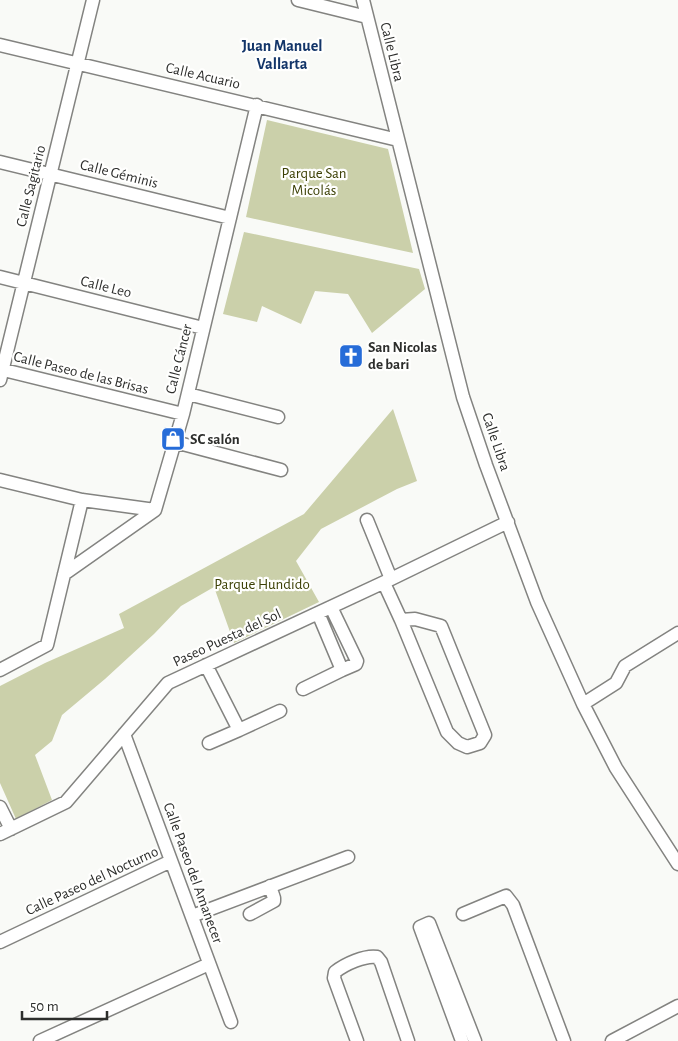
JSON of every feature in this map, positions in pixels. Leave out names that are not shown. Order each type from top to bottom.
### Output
[{"type":"street","name":"Calle Sagitario","points":[[1,373],[93,0]]},
{"type":"street","points":[[298,0],[367,17]]},
{"type":"street","name":"Calle Libra","points":[[362,0],[464,397],[486,465],[537,602],[583,704],[616,768],[678,864]]},
{"type":"street","name":"Calle Acuario","points":[[0,45],[398,140]]},
{"type":"street","name":"Calle Cáncer","points":[[155,510],[183,414],[257,106]]},
{"type":"street","name":"Calle Géminis","points":[[0,162],[230,218]]},
{"type":"street","name":"Calle Leo","points":[[0,277],[203,328]]},
{"type":"street","name":"Calle Paseo de las Brisas","points":[[1,373],[183,414]]},
{"type":"street","points":[[188,394],[278,417]]},
{"type":"street","points":[[175,442],[281,470]]},
{"type":"street","points":[[0,480],[82,500],[155,510]]},
{"type":"street","points":[[1,669],[47,645],[82,500]]},
{"type":"street","points":[[64,574],[155,510]]},
{"type":"street","points":[[368,520],[401,620],[447,732],[458,743],[467,747],[480,743],[485,735],[441,626],[415,619],[401,620]]},
{"type":"street","name":"Paseo Puesta del Sol","points":[[4,831],[66,802],[168,683],[388,581],[508,522]]},
{"type":"street","points":[[303,689],[356,664],[331,607]]},
{"type":"street","points":[[318,614],[342,670]]},
{"type":"street","points":[[583,704],[616,683],[625,666],[678,633]]},
{"type":"street","points":[[206,666],[239,730]]},
{"type":"street","points":[[209,743],[280,711]]},
{"type":"street","name":"Calle Paseo del Amanecer","points":[[124,734],[231,1022]]},
{"type":"street","points":[[0,807],[4,831]]},
{"type":"street","points":[[192,916],[348,857]]},
{"type":"street","name":"Calle Paseo del Nocturno","points":[[0,942],[171,861]]},
{"type":"street","points":[[250,914],[274,901],[270,886]]},
{"type":"street","points":[[463,914],[506,896],[513,905],[564,1041]]},
{"type":"street","points":[[462,1041],[420,927],[429,923],[475,1041]]},
{"type":"street","points":[[357,1041],[334,978],[335,972],[340,968],[371,956],[377,957],[381,962],[408,1041]]},
{"type":"street","points":[[40,1041],[209,964]]},
{"type":"street","points":[[612,1041],[678,1006]]},
{"type":"green space","name":"Parque San Micolás","points":[[267,120],[388,149],[413,253],[246,217]]},
{"type":"green space","points":[[244,232],[419,269],[425,289],[372,333],[348,294],[315,291],[301,324],[262,306],[257,322],[223,314]]},
{"type":"green space","name":"Parque Hundido","points":[[393,409],[417,481],[397,489],[321,529],[296,561],[319,602],[234,643],[214,587],[181,606],[105,679],[62,715],[52,741],[35,755],[52,800],[16,819],[0,783],[0,686],[45,663],[124,628],[119,614],[304,514]]},
{"type":"place","name":"San Nicolas de bari","points":[[351,356]]},
{"type":"place","name":"SC salón","points":[[173,439]]},
{"type":"district","name":"Juan Manuel Vallarta","points":[[282,55]]}]
